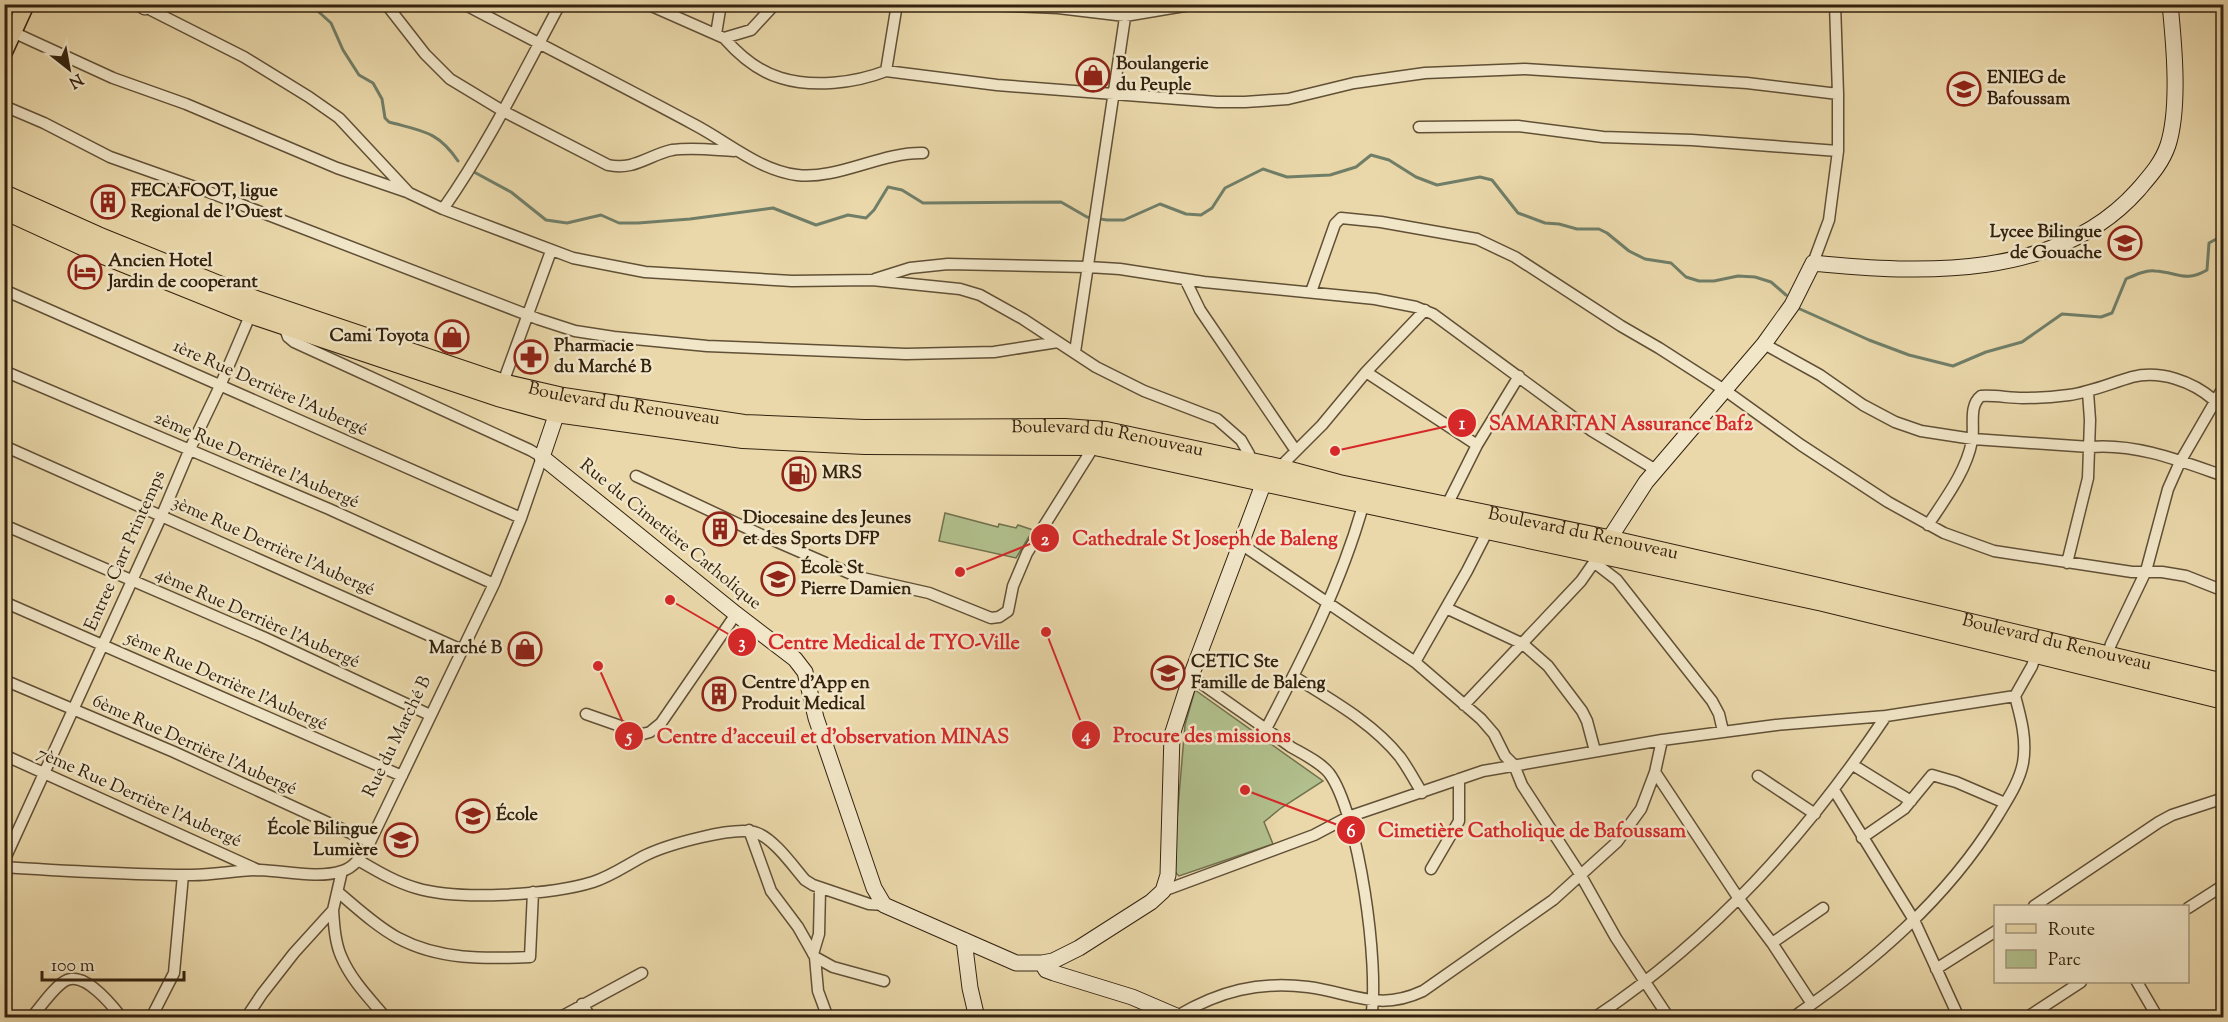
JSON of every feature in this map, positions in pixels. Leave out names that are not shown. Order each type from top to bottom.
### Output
[{"type":"highway","name":"Boulevard du Renouveau","points":[[4,194],[80,236]]},
{"type":"highway","name":"Boulevard du Renouveau","points":[[4,210],[80,236],[254,307],[500,390]]},
{"type":"highway","name":"Boulevard du Renouveau","points":[[254,307],[284,326],[500,390],[560,405],[743,432],[865,437],[1098,439],[1254,474],[1364,502],[1491,523],[1601,551],[1825,595],[2105,663],[2223,683]]},
{"type":"highway","name":"Boulevard du Renouveau","points":[[1254,474],[1279,468],[1446,507],[1491,523]]},
{"type":"highway","name":"Boulevard du Renouveau","points":[[2105,663],[2223,700]]},
{"type":"main road","points":[[4,52],[8,31],[18,4]]},
{"type":"main road","points":[[8,31],[26,4]]},
{"type":"street","points":[[386,4],[437,68],[450,79],[502,111],[608,165],[617,167],[642,162],[675,150],[737,151]]},
{"type":"street","points":[[464,4],[699,127],[737,151],[783,172],[801,175],[829,172],[882,158],[923,153]]},
{"type":"street","points":[[443,208],[458,187],[502,111],[560,4]]},
{"type":"street","points":[[647,4],[720,36],[738,53],[765,71],[781,78],[802,82],[857,81],[886,70],[997,85],[1114,95],[1245,102],[1288,99],[1354,83],[1425,73],[1525,69],[1747,83],[1838,94]]},
{"type":"street","points":[[720,36],[721,4]]},
{"type":"street","points":[[720,36],[751,30],[775,4]]},
{"type":"street","points":[[886,70],[897,4]]},
{"type":"street","points":[[966,5],[1126,10],[1196,4]]},
{"type":"street","points":[[1464,705],[1581,581],[1634,497],[1726,391],[1792,305],[1813,263],[1828,220],[1838,151],[1835,4]]},
{"type":"street","points":[[1813,263],[1903,269],[1981,266],[2021,259],[2064,243],[2110,216],[2132,197],[2152,174],[2169,144],[2175,76],[2170,4]]},
{"type":"street","points":[[144,5],[244,57],[339,118],[409,193]]},
{"type":"street","points":[[1075,352],[1126,10]]},
{"type":"street","points":[[8,31],[113,78],[186,104],[337,168],[409,193],[551,251],[603,266],[680,276],[792,281],[872,280],[960,289],[980,295],[1023,319],[1096,367],[1144,391],[1217,419],[1241,440],[1249,454],[1254,474],[1241,543],[1191,676],[1172,735],[1168,875],[1163,891]]},
{"type":"street","points":[[4,106],[44,123],[110,157],[575,331],[646,341],[707,346],[906,354],[994,352],[1058,342]]},
{"type":"street","points":[[1419,127],[1518,126],[1603,136],[1838,151]]},
{"type":"street","points":[[1311,292],[1335,224],[1341,218],[1381,222],[1477,239],[1515,257],[1621,326],[1667,352],[1801,445],[1888,502],[1929,525],[1982,548],[2132,572],[2146,571],[2186,576],[2222,587]]},
{"type":"street","points":[[500,390],[551,251]]},
{"type":"street","points":[[872,280],[910,268],[948,264],[1088,267],[1375,298],[1425,310],[1592,431],[1656,470]]},
{"type":"street","points":[[1185,279],[1200,310],[1296,452]]},
{"type":"street","name":"1ère Rue Derrière l'Aubergé","points":[[4,290],[521,518]]},
{"type":"street","name":"Entree Carr Printemps","points":[[4,861],[10,837],[33,801],[254,307]]},
{"type":"street","points":[[1279,468],[1425,310]]},
{"type":"street","name":"Rue du Cimetière Catholique","points":[[284,326],[288,337],[294,342],[542,457],[736,614],[795,658],[805,672],[822,736],[874,888],[884,904]]},
{"type":"street","points":[[1764,344],[1820,375],[1863,405],[1895,422],[1921,431],[1973,439],[2132,449],[2223,476]]},
{"type":"street","name":"2ème Rue Derrière l'Aubergé","points":[[4,372],[329,509],[494,584]]},
{"type":"street","points":[[1366,372],[1477,445]]},
{"type":"street","points":[[1929,525],[1966,463],[1973,439],[1974,404],[1981,396],[2024,398],[2068,396],[2134,377],[2154,375],[2174,378],[2207,394],[2214,400]]},
{"type":"street","points":[[1446,507],[1477,445],[1519,376]]},
{"type":"street","points":[[2105,663],[2146,571],[2168,489],[2180,462],[2223,386]]},
{"type":"street","points":[[2067,563],[2088,478],[2090,420],[2088,392]]},
{"type":"street","name":"Rue du Marché B","points":[[342,871],[358,860],[370,842],[494,584],[521,518],[560,405]]},
{"type":"street","points":[[636,476],[858,577],[929,593],[991,618],[999,617],[1008,611],[1013,586],[1027,553],[1098,439]]},
{"type":"street","name":"3ème Rue Derrière l'Aubergé","points":[[4,446],[462,650]]},
{"type":"street","points":[[1266,729],[1328,604],[1352,545],[1364,502]]},
{"type":"street","points":[[1415,662],[1491,523]]},
{"type":"street","name":"4ème Rue Derrière l'Aubergé","points":[[4,525],[263,637],[430,716]]},
{"type":"street","points":[[1241,543],[1415,662],[1494,734],[1506,756],[1514,765],[1522,785],[1580,874],[1616,938],[1669,1017]]},
{"type":"street","points":[[1601,551],[1617,580],[1712,701],[1719,714],[1723,731]]},
{"type":"street","name":"5ème Rue Derrière l'Aubergé","points":[[4,602],[402,776]]},
{"type":"street","points":[[1446,608],[1523,644],[1548,666],[1578,704],[1587,721],[1595,751]]},
{"type":"street","points":[[586,714],[643,734],[651,732],[661,723],[736,614]]},
{"type":"street","points":[[1792,1017],[1808,1010],[1869,961],[1914,920],[1957,875],[2005,803],[2022,766],[2024,752],[2022,722],[2015,696],[2038,647]]},
{"type":"street","points":[[1191,676],[1329,774],[1348,817],[1364,888],[1371,954],[1373,1001],[1371,1017]]},
{"type":"street","points":[[1293,676],[1382,736],[1401,759],[1422,793]]},
{"type":"street","name":"6ème Rue Derrière l'Aubergé","points":[[4,680],[174,752],[370,842]]},
{"type":"street","points":[[358,860],[390,878],[428,891],[489,895],[533,892],[593,882],[648,854],[725,832],[749,831],[767,837],[806,880],[820,889],[869,904],[884,904],[1016,963],[1042,963],[1053,961],[1079,948],[1151,902],[1163,891],[1322,832],[1348,817],[1484,771],[1723,731],[1886,716],[2015,696]]},
{"type":"street","points":[[1594,1017],[1691,943],[1739,899],[1791,844],[1853,765],[1886,716]]},
{"type":"street","points":[[1042,963],[1046,969],[1054,973],[1132,997],[1178,1017],[1203,1001],[1216,996],[1259,986],[1310,987],[1373,1001],[1399,1000],[1423,991],[1552,900],[1610,849],[1641,809],[1655,772],[1662,740]]},
{"type":"street","name":"7ème Rue Derrière l'Aubergé","points":[[4,755],[259,870]]},
{"type":"street","points":[[1853,765],[1911,801]]},
{"type":"street","points":[[1655,772],[1739,899],[1772,943],[1808,1010]]},
{"type":"street","points":[[1862,838],[1886,824],[1911,801],[1928,778],[1936,775],[2005,803]]},
{"type":"street","points":[[1758,776],[1815,814]]},
{"type":"street","points":[[1431,868],[1459,821],[1459,779]]},
{"type":"street","points":[[1834,790],[1914,920],[1959,1017]]},
{"type":"street","points":[[2035,905],[2159,822],[2223,798]]},
{"type":"street","points":[[749,831],[771,891],[798,927],[814,956],[821,1002],[828,1017]]},
{"type":"street","points":[[4,867],[183,875],[259,870],[310,873],[342,871],[333,910],[335,933],[341,956],[359,985],[386,1017]]},
{"type":"street","points":[[151,1017],[174,973],[183,875]]},
{"type":"street","points":[[2189,907],[2223,885]]},
{"type":"street","points":[[814,956],[819,934],[820,889]]},
{"type":"street","points":[[338,892],[381,927],[415,946],[434,952],[482,959],[530,957],[533,892]]},
{"type":"street","points":[[1772,943],[1823,908]]},
{"type":"street","points":[[246,1017],[294,953],[333,910]]},
{"type":"street","points":[[1936,969],[1994,932]]},
{"type":"street","points":[[964,940],[970,988],[977,1017]]},
{"type":"street","points":[[814,956],[833,967],[884,981]]},
{"type":"street","points":[[559,1017],[642,973]]},
{"type":"street","points":[[31,1017],[62,984],[72,979],[89,983],[123,1017]]},
{"type":"street","points":[[2026,1017],[2078,983]]},
{"type":"street","points":[[2138,983],[2158,1017]]},
{"type":"street","points":[[582,1004],[591,1017]]},
{"type":"green space","points":[[945,513],[998,527],[999,524],[1016,528],[1018,525],[1033,530],[1016,558],[939,541]]},
{"type":"green space","points":[[1195,690],[1323,781],[1264,822],[1273,844],[1179,876],[1175,872],[1176,831],[1185,725]]},
{"type":"waterway","points":[[310,4],[331,23],[343,50],[359,75],[373,83],[382,99],[385,118],[389,122],[420,130],[436,138],[451,151],[458,161]]},
{"type":"waterway","points":[[474,172],[511,192],[546,220],[567,223],[601,215],[619,223],[638,223],[773,208],[816,225],[848,215],[866,218],[874,210],[888,187],[902,190],[923,203],[1061,202],[1087,217],[1124,220],[1160,204],[1186,214],[1201,215],[1212,208],[1225,188],[1263,169],[1287,177],[1330,175],[1356,167],[1371,155],[1389,160],[1416,177],[1437,185],[1480,177],[1492,180],[1518,213],[1545,223],[1577,229],[1599,229],[1629,251],[1645,259],[1671,263],[1686,277],[1699,281],[1714,281],[1738,276],[1755,277],[1771,282],[1786,295]]},
{"type":"waterway","points":[[1800,309],[1909,355],[1953,366],[1986,352],[2022,342],[2062,314],[2101,317],[2112,313],[2126,279],[2136,274],[2151,271],[2181,276],[2199,274],[2207,270],[2209,243],[2220,237],[2224,239]]},
{"type":"place","name":"Boulangerie du Peuple","points":[[1093,75]]},
{"type":"place","name":"ENIEG de Bafoussam","points":[[1964,89]]},
{"type":"place","name":"FECAFOOT, ligue Regional de l'Ouest","points":[[108,202]]},
{"type":"place","name":"Lycee Bilingue de Gouache","points":[[2125,243]]},
{"type":"place","name":"Ancien Hotel Jardin de cooperant","points":[[85,272]]},
{"type":"place","name":"Cami Toyota","points":[[452,337]]},
{"type":"place","name":"Pharmacie du Marché B","points":[[531,357]]},
{"type":"place","name":"SAMARITAN Assurance Baf2","points":[[1335,451]]},
{"type":"place","name":"MRS","points":[[799,474]]},
{"type":"place","name":"Diocesaine des Jeunes et des Sports DFP","points":[[720,529]]},
{"type":"place","name":"Cathedrale St Joseph de Baleng","points":[[960,572]]},
{"type":"place","name":"École St Pierre Damien","points":[[778,579]]},
{"type":"place","name":"Centre Medical de TYO-Ville","points":[[670,600]]},
{"type":"place","name":"Procure des missions","points":[[1046,632]]},
{"type":"place","name":"Marché B","points":[[525,649]]},
{"type":"place","name":"Centre d'acceuil et d'observation MINAS","points":[[598,666]]},
{"type":"place","name":"CETIC Ste Famille de Baleng","points":[[1168,673]]},
{"type":"place","name":"Centre d'App en Produit Medical","points":[[719,694]]},
{"type":"place","name":"Cimetière Catholique de Bafoussam","points":[[1245,790]]},
{"type":"place","name":"École","points":[[473,816]]},
{"type":"place","name":"École Bilingue Lumière","points":[[401,840]]}]
